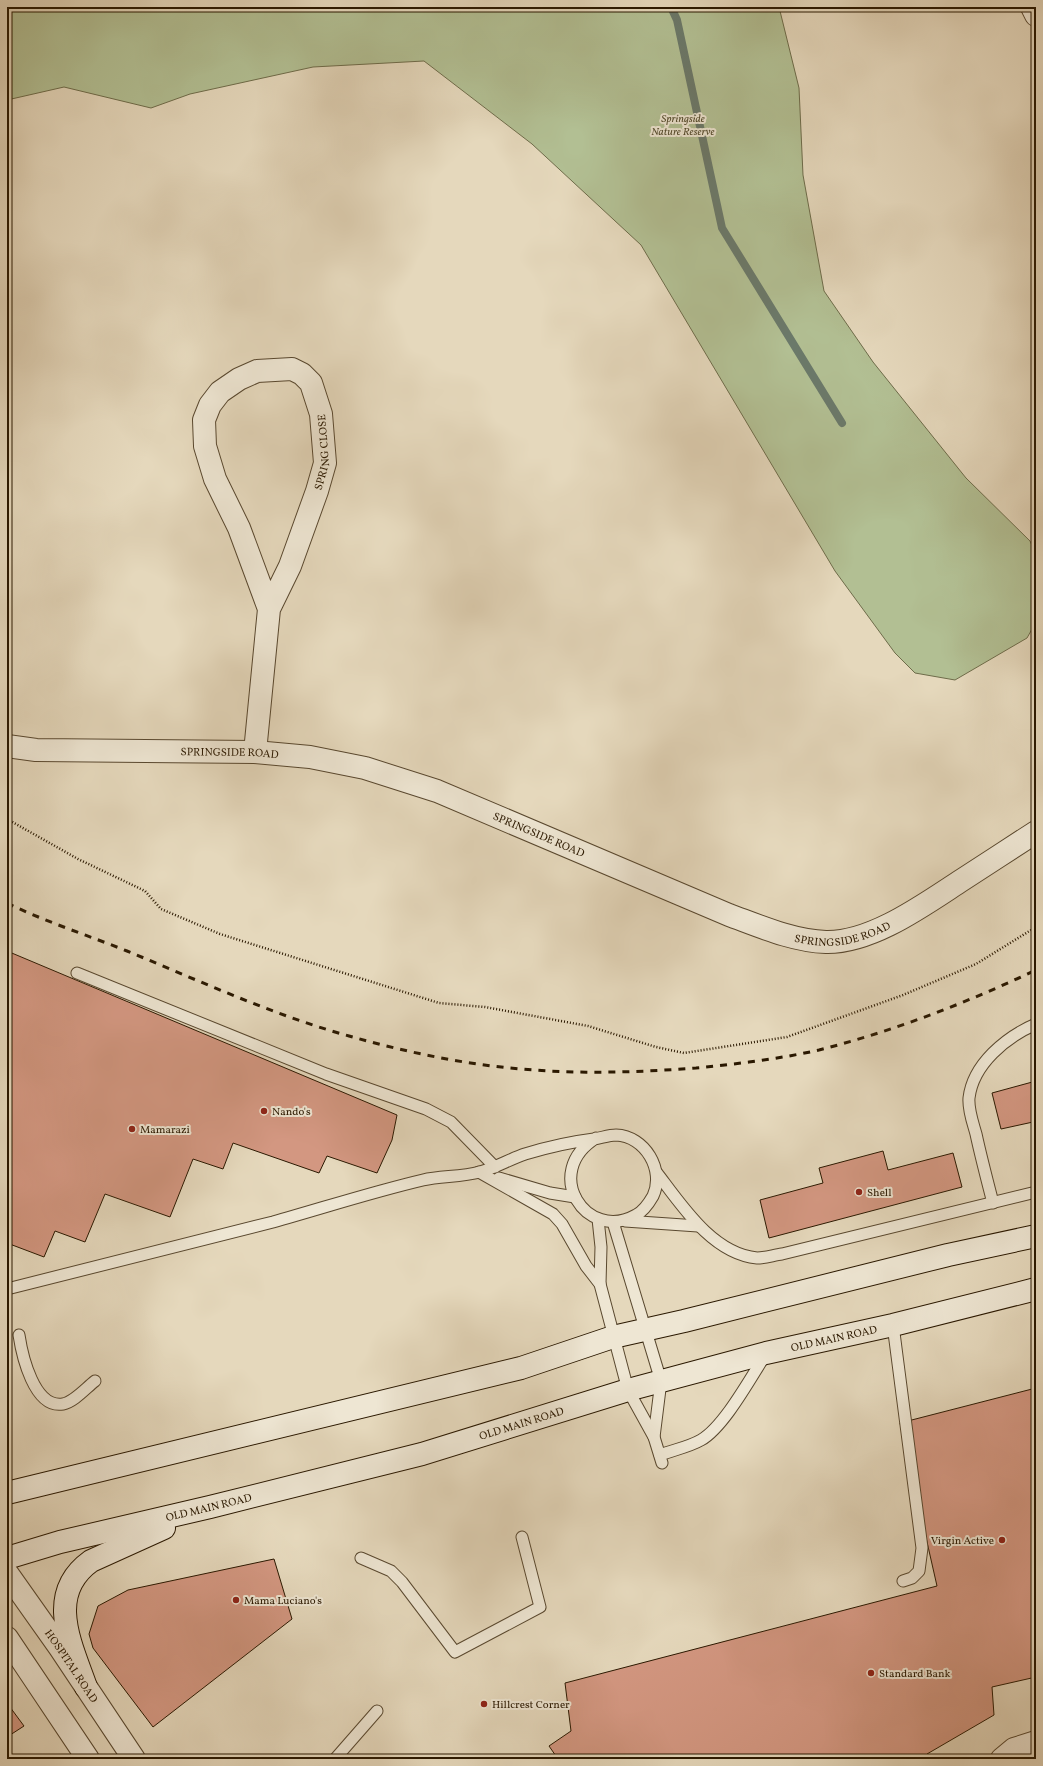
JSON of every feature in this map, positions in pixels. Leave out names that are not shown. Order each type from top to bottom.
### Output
[{"type":"main road","points":[[1032,7],[1036,14]]},
{"type":"main road","name":"SPRING CLOSE","points":[[255,752],[269,609],[290,566],[317,491],[325,463],[321,414],[311,384],[302,374],[292,369],[257,372],[239,380],[220,392],[210,405],[204,420],[205,446],[216,479],[239,528],[269,609]]},
{"type":"main road","name":"SPRINGSIDE ROAD","points":[[7,746],[36,750],[255,752],[310,757],[365,768],[444,794],[729,915],[770,930],[826,942],[846,939],[881,928],[909,914],[1036,832]]},
{"type":"main road","points":[[7,1493],[521,1368],[613,1337],[644,1329],[684,1321],[948,1255],[1036,1236]]},
{"type":"main road","name":"OLD MAIN ROAD","points":[[7,1558],[60,1542],[210,1507],[422,1454],[628,1390],[766,1353],[893,1325],[1036,1289]]},
{"type":"main road","points":[[86,1687],[65,1620],[64,1606],[67,1593],[76,1576],[83,1567],[91,1561],[210,1507]]},
{"type":"main road","name":"HOSPITAL ROAD","points":[[7,1573],[134,1759]]},
{"type":"main road","points":[[7,1638],[88,1759]]},
{"type":"main road","points":[[1002,1759],[1014,1749],[1036,1742]]},
{"type":"lane","points":[[76,973],[326,1074],[426,1108],[451,1122],[495,1167]]},
{"type":"lane","points":[[993,1203],[969,1109],[971,1088],[974,1078],[1000,1046],[1036,1024]]},
{"type":"lane","points":[[7,1289],[208,1239],[424,1180],[479,1172],[523,1155],[562,1143],[616,1135],[635,1140],[650,1154],[657,1173],[698,1226],[740,1254],[759,1258],[782,1254],[1036,1192]]},
{"type":"lane","points":[[596,1138],[578,1153],[573,1163],[571,1186],[575,1197],[584,1210],[598,1219],[698,1226]]},
{"type":"lane","points":[[479,1172],[550,1193],[575,1197]]},
{"type":"lane","points":[[479,1172],[553,1214],[562,1224],[586,1266],[600,1284]]},
{"type":"lane","points":[[618,1221],[638,1214],[650,1203],[656,1189],[657,1173]]},
{"type":"lane","points":[[598,1219],[601,1247],[600,1284],[613,1337],[628,1390],[654,1437],[661,1459],[711,1433],[740,1395],[766,1353]]},
{"type":"lane","points":[[618,1221],[644,1329],[661,1381],[654,1437]]},
{"type":"lane","points":[[893,1325],[922,1548],[919,1571],[912,1578],[903,1581]]},
{"type":"lane","points":[[19,1335],[23,1357],[32,1381],[46,1400],[51,1403],[63,1404],[74,1398],[95,1382]]},
{"type":"lane","points":[[361,1558],[391,1571],[402,1582],[454,1652],[540,1607],[522,1537]]},
{"type":"lane","points":[[335,1759],[377,1711]]},
{"type":"path","points":[[7,819],[78,859],[145,891],[161,909],[220,934],[439,1003],[485,1007],[588,1026],[656,1047],[684,1053],[787,1037],[903,995],[976,964],[1036,927]]},
{"type":"green space","name":"Springside Nature Reserve","points":[[7,7],[779,7],[799,88],[803,175],[824,291],[873,362],[966,478],[1030,541],[1036,554],[1036,622],[1027,638],[955,680],[915,673],[895,653],[835,571],[641,245],[532,144],[424,61],[313,67],[190,94],[151,108],[64,87],[7,100]]},
{"type":"building","points":[[7,951],[397,1115],[392,1140],[377,1173],[327,1156],[319,1173],[233,1143],[223,1169],[193,1159],[170,1217],[105,1194],[85,1242],[55,1231],[44,1257],[7,1243]]},
{"type":"building","points":[[1036,1081],[1036,1139],[1033,1122],[1001,1129],[992,1093]]},
{"type":"building","points":[[883,1151],[888,1170],[953,1153],[962,1187],[769,1238],[760,1200],[823,1183],[819,1168]]},
{"type":"building","points":[[1036,1388],[1036,1677],[992,1687],[994,1715],[927,1754],[930,1759],[558,1759],[549,1746],[571,1731],[565,1683],[937,1586],[900,1423]]},
{"type":"building","points":[[274,1559],[292,1619],[153,1727],[93,1648],[89,1634],[98,1606],[128,1590]]},
{"type":"building","points":[[7,1703],[24,1726],[7,1737]]},
{"type":"waterway","points":[[671,7],[677,20],[722,228],[842,423]]},
{"type":"railway","points":[[7,903],[237,997],[321,1028],[372,1042],[441,1058],[534,1070],[595,1072],[696,1068],[773,1059],[804,1053],[819,1050],[902,1025],[983,994],[1036,970]]},
{"type":"place","name":"Nando's","points":[[264,1111]]},
{"type":"place","name":"Mamarazi","points":[[132,1129]]},
{"type":"place","name":"Shell","points":[[859,1192]]},
{"type":"place","name":"Virgin Active","points":[[1002,1540]]},
{"type":"place","name":"Mama Luciano's","points":[[236,1600]]},
{"type":"place","name":"Standard Bank","points":[[871,1673]]},
{"type":"place","name":"Hillcrest Corner","points":[[484,1704]]}]
